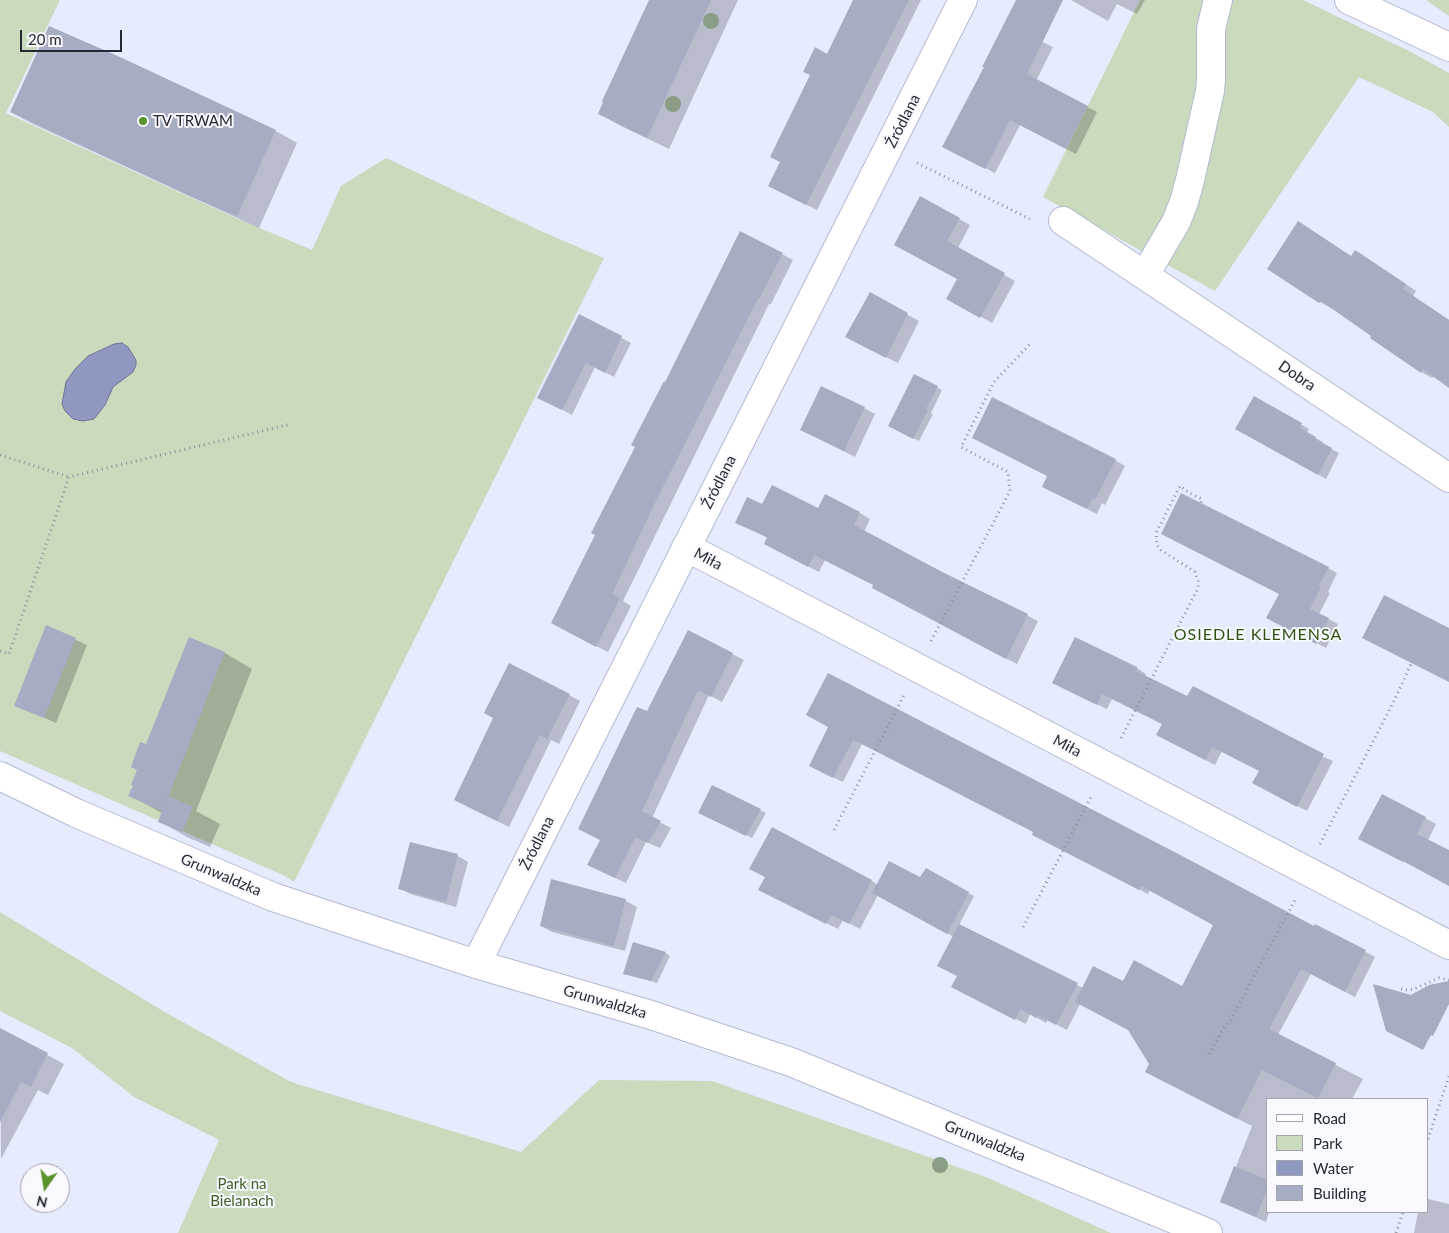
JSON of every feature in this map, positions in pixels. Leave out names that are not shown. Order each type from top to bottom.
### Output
[{"type":"street","name":"Źródlana","points":[[476,964],[889,150],[963,0]]},
{"type":"street","points":[[1145,275],[1176,222],[1190,180],[1210,91],[1211,29],[1218,0]]},
{"type":"street","points":[[1348,0],[1449,47]]},
{"type":"street","name":"Dobra","points":[[1052,222],[1145,275],[1449,478]]},
{"type":"street","name":"Miła","points":[[686,547],[1449,945]]},
{"type":"street","name":"Grunwaldzka","points":[[0,776],[76,812],[273,897],[476,964],[652,1015],[791,1062],[1208,1233]]},
{"type":"path","points":[[889,150],[1052,222]]},
{"type":"path","points":[[930,644],[1010,491],[1008,472],[961,447],[994,382],[1031,343]]},
{"type":"path","points":[[0,455],[69,477],[291,424]]},
{"type":"path","points":[[0,651],[9,654],[69,477]]},
{"type":"path","points":[[1119,741],[1198,588],[1198,581],[1194,572],[1161,550],[1157,546],[1156,534],[1180,486],[1202,499],[1201,503]]},
{"type":"path","points":[[1320,845],[1411,664]]},
{"type":"path","points":[[834,830],[907,688]]},
{"type":"path","points":[[1023,927],[1094,790]]},
{"type":"path","points":[[1209,1054],[1225,1026],[1230,1021],[1298,892]]},
{"type":"path","points":[[1401,989],[1414,989],[1439,978],[1449,980]]},
{"type":"path","points":[[1429,1136],[1449,1076]]},
{"type":"path","points":[[1396,1233],[1403,1213]]},
{"type":"green space","points":[[0,0],[60,0],[6,113],[236,218],[312,250],[341,186],[386,158],[543,232],[604,258],[294,882],[285,876],[0,751]]},
{"type":"green space","points":[[1140,0],[1303,0],[1411,52],[1449,73],[1449,127],[1433,112],[1359,77],[1215,291],[1043,197]]},
{"type":"green space","points":[[1426,0],[1449,0],[1449,16]]},
{"type":"green space","name":"Park na Bielanach","points":[[0,912],[163,1011],[291,1082],[521,1152],[599,1080],[712,1081],[986,1177],[1111,1233],[178,1233],[219,1140],[134,1097],[72,1048],[0,1011]]},
{"type":"water","points":[[122,343],[128,347],[136,360],[133,372],[113,387],[105,405],[94,419],[83,421],[73,419],[65,411],[62,404],[66,382],[75,369],[88,356],[114,344]]},
{"type":"building","points":[[649,0],[711,0],[647,138],[598,114],[602,101]]},
{"type":"building","points":[[853,0],[909,0],[806,205],[768,186],[780,162],[770,157],[810,75],[803,72],[815,47],[827,54]]},
{"type":"building","points":[[1016,0],[1063,0],[1027,74],[1088,106],[1066,149],[1010,120],[985,169],[942,147],[984,67],[982,67]]},
{"type":"building","name":"TV TRWAM","points":[[49,26],[276,130],[237,216],[194,198],[10,112]]},
{"type":"building","points":[[920,196],[960,218],[947,241],[1005,273],[980,318],[946,299],[957,279],[894,245]]},
{"type":"building","points":[[1298,221],[1351,256],[1355,250],[1406,284],[1403,289],[1449,320],[1449,388],[1423,369],[1421,373],[1321,301],[1319,303],[1267,269]]},
{"type":"building","points":[[740,231],[783,253],[758,298],[652,509],[612,594],[620,598],[596,647],[551,623],[595,535],[591,533],[635,447],[631,445],[665,382]]},
{"type":"building","points":[[870,292],[908,313],[886,358],[845,337]]},
{"type":"building","points":[[579,314],[622,336],[605,373],[586,363],[562,410],[537,398]]},
{"type":"building","points":[[914,374],[938,386],[913,439],[888,426]]},
{"type":"building","points":[[821,386],[865,407],[844,451],[800,430]]},
{"type":"building","points":[[1254,396],[1302,423],[1300,428],[1332,448],[1318,475],[1235,429]]},
{"type":"building","points":[[992,397],[1116,459],[1095,500],[1092,499],[1087,509],[1042,487],[1047,476],[972,438]]},
{"type":"building","points":[[772,485],[818,508],[825,494],[860,512],[854,525],[942,572],[1028,614],[1006,659],[872,588],[873,585],[814,555],[808,567],[764,544],[767,537],[735,523],[747,497],[762,504]]},
{"type":"building","points":[[1181,493],[1329,567],[1319,585],[1321,587],[1310,609],[1329,618],[1316,644],[1266,618],[1279,594],[1161,534]]},
{"type":"building","points":[[1384,595],[1449,628],[1449,682],[1362,638]]},
{"type":"building","points":[[46,625],[76,638],[44,718],[14,706]]},
{"type":"building","points":[[688,630],[733,653],[711,697],[698,690],[642,811],[661,821],[648,843],[635,837],[615,878],[587,865],[600,840],[578,829],[637,707],[647,711]]},
{"type":"building","points":[[189,637],[225,652],[164,808],[169,796],[193,807],[182,832],[158,822],[162,811],[128,796],[137,770],[131,767],[140,742],[146,744]]},
{"type":"building","points":[[1075,637],[1137,667],[1136,671],[1187,696],[1193,686],[1324,754],[1297,807],[1252,783],[1259,771],[1212,747],[1205,760],[1156,735],[1162,724],[1102,694],[1097,705],[1052,683]]},
{"type":"building","points":[[509,663],[570,694],[547,739],[540,735],[497,821],[454,800],[493,718],[484,713]]},
{"type":"building","points":[[828,673],[1314,926],[1315,924],[1366,950],[1345,992],[1301,969],[1269,1029],[1336,1063],[1318,1098],[1262,1070],[1237,1119],[1145,1072],[1149,1064],[1128,1030],[1075,1002],[1093,966],[1123,981],[1134,960],[1182,986],[1213,925],[1141,886],[1139,890],[1032,835],[1033,832],[856,741],[853,740],[833,778],[809,766],[828,727],[806,715]]},
{"type":"building","points":[[712,785],[761,809],[746,836],[698,813]]},
{"type":"building","points":[[1382,794],[1426,817],[1417,834],[1449,850],[1449,886],[1358,839]]},
{"type":"building","points":[[772,827],[872,880],[849,924],[831,915],[826,924],[758,890],[765,877],[749,869]]},
{"type":"building","points":[[410,842],[458,854],[446,902],[398,889]]},
{"type":"building","points":[[889,861],[920,877],[926,868],[969,892],[947,934],[872,893]]},
{"type":"building","points":[[551,879],[626,899],[614,946],[540,926]]},
{"type":"building","points":[[959,924],[1078,983],[1056,1025],[1037,1015],[1036,1018],[1020,1009],[1015,1020],[951,987],[957,976],[937,966]]},
{"type":"building","points":[[633,942],[666,952],[651,981],[623,974]]},
{"type":"building","points":[[1449,981],[1449,1004],[1433,1036],[1431,1035],[1423,1050],[1386,1031],[1373,984],[1411,995],[1429,985]]},
{"type":"building","points":[[0,1028],[48,1053],[31,1087],[21,1082],[0,1122]]},
{"type":"building","points":[[1234,1166],[1266,1179],[1266,1192],[1256,1217],[1220,1202]]},
{"type":"place","name":"TV TRWAM","points":[[143,121]]},
{"type":"district","name":"OSIEDLE KLEMENSA","points":[[1258,635]]}]
